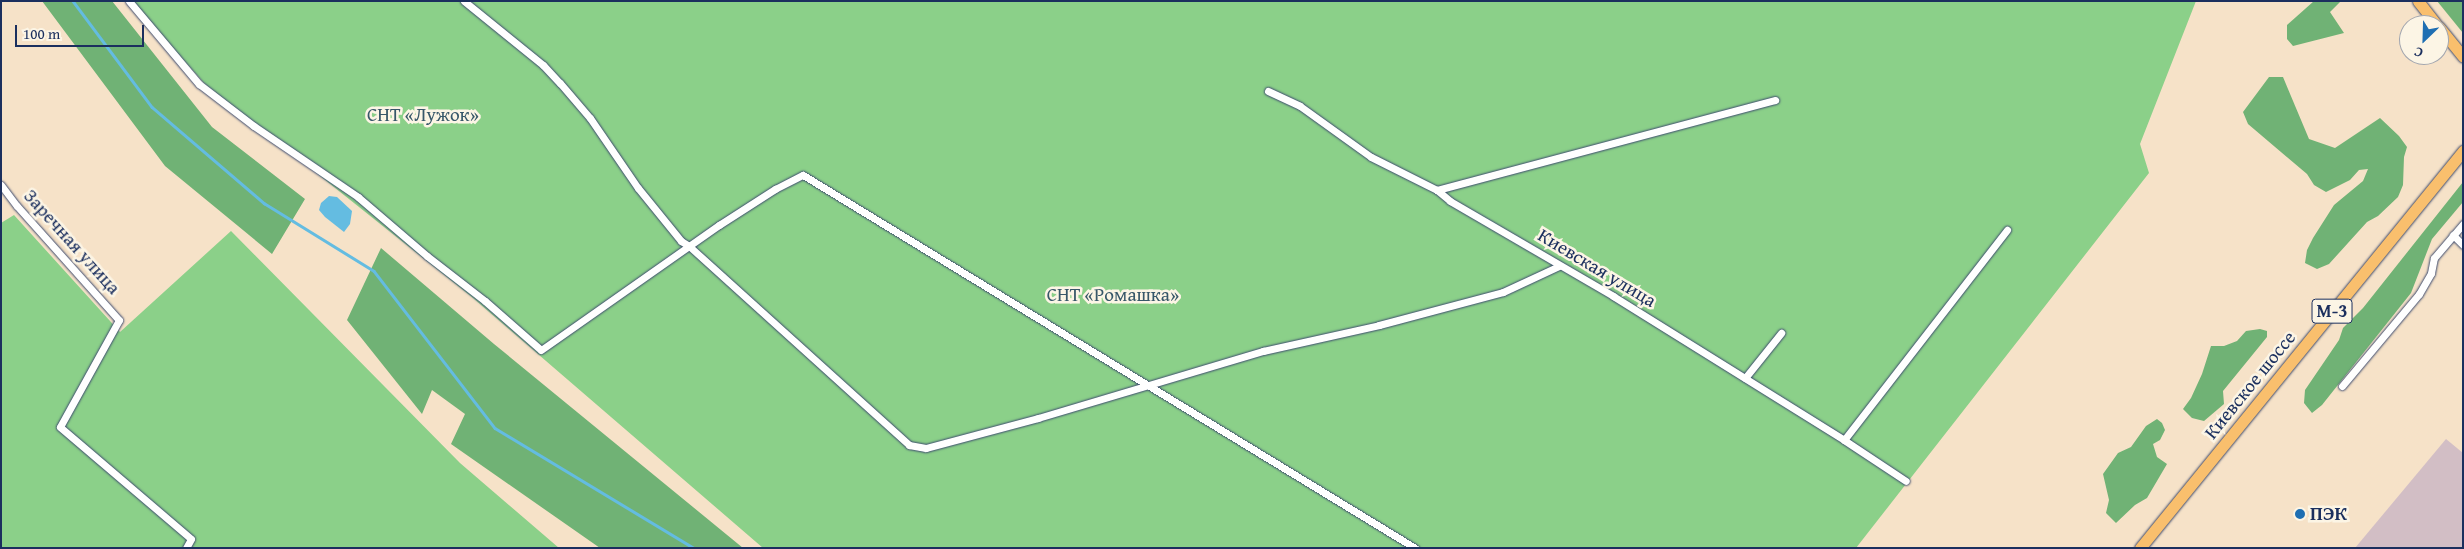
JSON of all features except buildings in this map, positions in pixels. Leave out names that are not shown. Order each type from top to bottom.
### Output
[{"type":"main road","points":[[2418,1],[2429,15]]},
{"type":"main road","points":[[2449,40],[2463,57]]},
{"type":"main road","name":"Киевское шоссе","points":[[2140,548],[2463,151]]},
{"type":"street","points":[[129,1],[199,84],[254,126],[358,197],[428,256],[486,300],[540,350],[689,246],[775,189],[803,175],[1147,387],[1415,548]]},
{"type":"street","points":[[464,1],[543,65],[560,83],[590,118],[638,188],[681,241],[689,246],[909,445],[926,448],[1147,387],[1263,351],[1378,325],[1503,292],[1559,266]]},
{"type":"street","name":"Киевская улица","points":[[1268,91],[1300,106],[1371,157],[1437,190],[1450,201],[1530,246],[1559,266],[1745,378],[1906,481]]},
{"type":"street","points":[[1437,190],[1774,100]]},
{"type":"street","name":"Заречная улица","points":[[1,185],[16,206],[119,320],[60,427],[191,539],[186,548]]},
{"type":"street","points":[[2342,386],[2419,294],[2431,273],[2434,258],[2463,224]]},
{"type":"street","points":[[1844,440],[2007,230]]},
{"type":"street","points":[[2453,235],[2463,245]]},
{"type":"street","points":[[1745,378],[1781,333]]},
{"type":"shaded area","points":[[2446,439],[2463,453],[2463,548],[2355,548]]},
{"type":"green space","points":[[42,1],[112,1],[212,127],[305,199],[272,254],[165,166]]},
{"type":"green space","points":[[131,1],[2196,1],[2140,144],[2149,173],[1856,548],[763,548],[473,298],[205,84]]},
{"type":"green space","points":[[2314,1],[2341,1],[2330,12],[2344,33],[2293,46],[2287,39],[2287,25]]},
{"type":"green space","points":[[2437,1],[2463,1],[2463,33],[2449,15]]},
{"type":"green space","points":[[2269,77],[2283,77],[2309,139],[2335,148],[2380,118],[2399,136],[2407,147],[2404,157],[2403,185],[2398,197],[2378,216],[2367,222],[2329,264],[2317,269],[2305,263],[2307,250],[2313,238],[2334,205],[2363,181],[2368,169],[2359,170],[2350,180],[2326,192],[2314,185],[2307,174],[2248,124],[2243,112]]},
{"type":"green space","points":[[2463,182],[2463,202],[2432,239],[2411,293],[2322,405],[2312,413],[2304,403],[2305,390],[2339,340],[2343,328],[2363,308]]},
{"type":"green space","points":[[14,215],[120,332],[231,231],[460,463],[559,548],[1,548],[1,223]]},
{"type":"green space","points":[[381,248],[494,344],[743,548],[600,548],[451,444],[465,414],[432,390],[422,414],[347,320]]},
{"type":"green space","points":[[2260,329],[2267,331],[2267,337],[2223,391],[2224,404],[2204,421],[2192,418],[2183,409],[2191,398],[2202,374],[2211,346],[2224,346],[2237,341],[2246,331]]},
{"type":"green space","points":[[2157,419],[2162,423],[2165,430],[2160,440],[2153,444],[2157,457],[2167,464],[2147,498],[2135,505],[2116,523],[2106,513],[2109,500],[2103,474],[2118,453],[2131,447],[2146,426]]},
{"type":"water","points":[[329,196],[337,197],[352,211],[350,224],[344,232],[319,210],[321,203]]},
{"type":"waterway","points":[[73,1],[152,107],[264,203],[374,271],[495,428],[694,548]]},
{"type":"place","name":"ПЭК","points":[[2300,514]]},
{"type":"park label","name":"СНТ «Лужок»","points":[[423,115]]},
{"type":"park label","name":"СНТ «Ромашка»","points":[[1113,295]]}]
